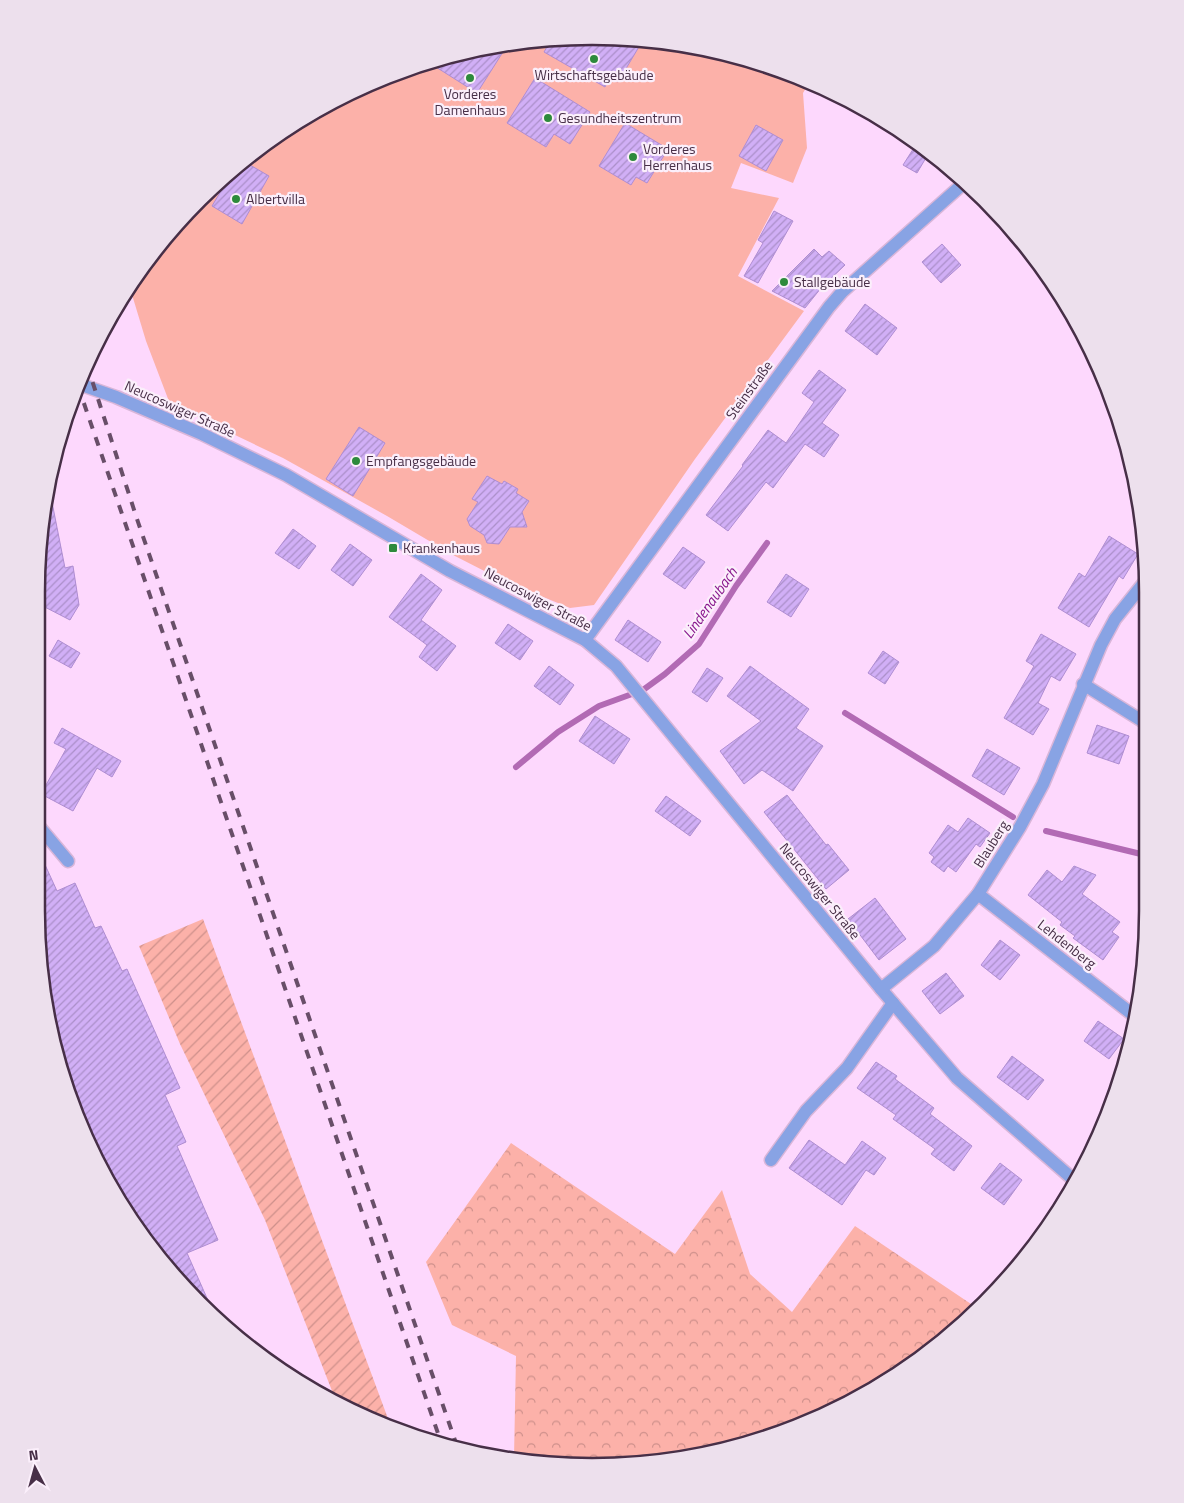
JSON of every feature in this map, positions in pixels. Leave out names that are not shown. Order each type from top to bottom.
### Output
[{"type":"street","name":"Steinstraße","points":[[586,640],[829,307],[842,292],[960,187]]},
{"type":"street","name":"Neucoswiger Straße","points":[[86,386],[116,397],[202,434],[286,475],[450,571],[586,640],[616,666],[881,989],[957,1078],[1070,1177]]},
{"type":"street","name":"Blauberg","points":[[881,989],[934,946],[978,894],[1020,827],[1043,784],[1083,684],[1101,645],[1115,619],[1139,589]]},
{"type":"street","points":[[1083,684],[1139,719]]},
{"type":"street","points":[[45,834],[68,861]]},
{"type":"street","name":"Lehdenberg","points":[[978,894],[1129,1012]]},
{"type":"street","points":[[771,1160],[806,1111],[847,1068],[893,1003]]},
{"type":"green space","points":[[556,46],[628,46],[699,56],[734,64],[768,74],[805,89],[803,93],[807,148],[793,183],[741,163],[731,188],[779,198],[738,276],[804,311],[695,459],[594,605],[570,608],[502,580],[453,555],[283,458],[170,404],[146,341],[132,295],[158,259],[205,205],[259,158],[288,137],[350,101],[416,74],[485,56],[521,50]]},
{"type":"green space","points":[[203,919],[388,1418],[333,1393],[265,1220],[180,1044],[139,946]]},
{"type":"green space","points":[[511,1143],[675,1254],[722,1190],[750,1274],[792,1312],[855,1226],[972,1305],[925,1345],[866,1385],[834,1402],[768,1429],[699,1447],[663,1453],[628,1457],[556,1457],[514,1452],[516,1356],[452,1325],[426,1262]]},
{"type":"building","name":"Wirtschaftsgebäude","points":[[592,45],[639,47],[618,82],[610,77],[605,87],[544,52],[547,47],[556,46]]},
{"type":"building","name":"Vorderes Damenhaus","points":[[502,53],[477,93],[437,68]]},
{"type":"building","name":"Gesundheitszentrum","points":[[535,78],[590,112],[570,144],[554,134],[546,147],[507,123]]},
{"type":"building","name":"Vorderes Herrenhaus","points":[[625,123],[668,149],[647,183],[636,177],[631,185],[599,166]]},
{"type":"building","points":[[756,125],[783,140],[766,171],[739,156]]},
{"type":"building","points":[[913,149],[926,158],[917,173],[903,165]]},
{"type":"building","name":"Albertvilla","points":[[250,165],[269,176],[242,224],[212,206],[221,191]]},
{"type":"building","points":[[774,211],[793,221],[758,283],[744,276],[763,243],[758,240]]},
{"type":"building","points":[[942,244],[961,265],[941,283],[922,262]]},
{"type":"building","points":[[814,249],[822,257],[829,251],[845,265],[821,288],[805,308],[772,291]]},
{"type":"building","points":[[865,304],[897,328],[877,355],[845,331]]},
{"type":"building","points":[[819,370],[846,390],[822,423],[839,435],[824,457],[805,444],[773,488],[766,482],[728,531],[706,515],[768,430],[786,443],[814,402],[802,393]]},
{"type":"building","name":"Empfangsgebäude","points":[[359,427],[385,443],[353,496],[326,479]]},
{"type":"building","points":[[487,476],[502,484],[504,481],[518,489],[516,493],[529,501],[522,512],[527,527],[510,527],[499,544],[487,543],[484,535],[470,526],[467,519],[478,502],[472,499]]},
{"type":"building","points":[[53,505],[65,568],[73,566],[79,605],[70,620],[45,607],[46,556]]},
{"type":"building","points":[[293,529],[316,546],[299,569],[275,553]]},
{"type":"building","points":[[1109,536],[1138,554],[1123,579],[1119,576],[1089,627],[1058,608],[1079,573],[1085,577]]},
{"type":"building","points":[[350,544],[372,560],[353,586],[331,570]]},
{"type":"building","points":[[683,547],[705,562],[685,589],[663,574]]},
{"type":"building","points":[[421,574],[442,590],[421,620],[456,646],[437,671],[419,657],[427,645],[389,617]]},
{"type":"building","points":[[786,574],[809,589],[791,617],[767,602]]},
{"type":"building","points":[[628,620],[661,642],[648,662],[615,640]]},
{"type":"building","points":[[508,624],[533,641],[520,660],[495,643]]},
{"type":"building","points":[[1041,634],[1076,654],[1060,681],[1051,676],[1038,703],[1049,709],[1033,735],[1004,718],[1034,666],[1026,661]]},
{"type":"building","points":[[58,640],[80,653],[71,668],[49,656]]},
{"type":"building","points":[[883,651],[899,662],[885,684],[868,673]]},
{"type":"building","points":[[549,666],[574,685],[560,705],[534,686]]},
{"type":"building","points":[[750,666],[809,709],[796,728],[823,746],[793,791],[762,770],[744,784],[720,751],[761,721],[727,696]]},
{"type":"building","points":[[707,668],[723,678],[707,702],[692,692]]},
{"type":"building","points":[[595,716],[630,739],[614,764],[579,741]]},
{"type":"building","points":[[1097,725],[1129,736],[1119,764],[1087,753]]},
{"type":"building","points":[[62,728],[121,761],[112,777],[97,768],[73,811],[45,796],[45,787],[66,749],[54,743]]},
{"type":"building","points":[[987,749],[1020,768],[1004,795],[972,776]]},
{"type":"building","points":[[787,795],[826,845],[828,844],[849,870],[826,889],[764,812]]},
{"type":"building","points":[[666,796],[701,821],[690,836],[655,811]]},
{"type":"building","points":[[968,818],[990,833],[980,847],[976,844],[956,872],[948,866],[944,872],[931,862],[934,857],[929,853],[948,825],[958,832]]},
{"type":"building","points":[[45,865],[57,891],[75,883],[95,928],[101,926],[122,971],[127,969],[180,1088],[165,1095],[186,1142],[177,1146],[218,1240],[187,1253],[208,1301],[181,1272],[137,1215],[101,1153],[74,1087],[56,1018],[50,982],[46,947]]},
{"type":"building","points":[[1074,866],[1096,875],[1082,894],[1120,922],[1112,932],[1119,937],[1103,960],[1073,938],[1075,936],[1060,925],[1062,922],[1028,895],[1047,870],[1062,882]]},
{"type":"building","points":[[875,898],[906,939],[879,960],[848,919]]},
{"type":"building","points":[[1000,940],[1020,955],[1000,980],[981,965]]},
{"type":"building","points":[[946,973],[964,996],[940,1014],[922,991]]},
{"type":"building","points":[[1098,1021],[1123,1039],[1109,1059],[1084,1041]]},
{"type":"building","points":[[1012,1056],[1044,1080],[1028,1100],[997,1077]]},
{"type":"building","points":[[876,1062],[897,1076],[895,1079],[934,1108],[930,1114],[972,1146],[954,1171],[931,1154],[935,1149],[893,1119],[896,1115],[857,1088]]},
{"type":"building","points":[[809,1140],[845,1165],[862,1141],[886,1158],[874,1175],[866,1170],[842,1205],[789,1168]]},
{"type":"building","points":[[1000,1163],[1022,1180],[1004,1205],[981,1188]]},
{"type":"waterway","name":"Lindenaubach","points":[[516,767],[558,732],[599,706],[643,690],[665,674],[699,644],[736,586],[767,543]]},
{"type":"waterway","points":[[845,713],[1013,817]]},
{"type":"waterway","points":[[1046,831],[1139,854]]},
{"type":"railway","points":[[90,375],[138,522],[455,1440]]},
{"type":"railway","points":[[82,397],[439,1436]]},
{"type":"place","name":"Wirtschaftsgebäude","points":[[594,59]]},
{"type":"place","name":"Vorderes Damenhaus","points":[[470,78]]},
{"type":"place","name":"Gesundheitszentrum","points":[[548,118]]},
{"type":"place","name":"Vorderes Herrenhaus","points":[[633,157]]},
{"type":"place","name":"Albertvilla","points":[[236,199]]},
{"type":"place","name":"Stallgebäude","points":[[784,282]]},
{"type":"place","name":"Empfangsgebäude","points":[[356,461]]},
{"type":"place","name":"Krankenhaus","points":[[393,548]]}]
